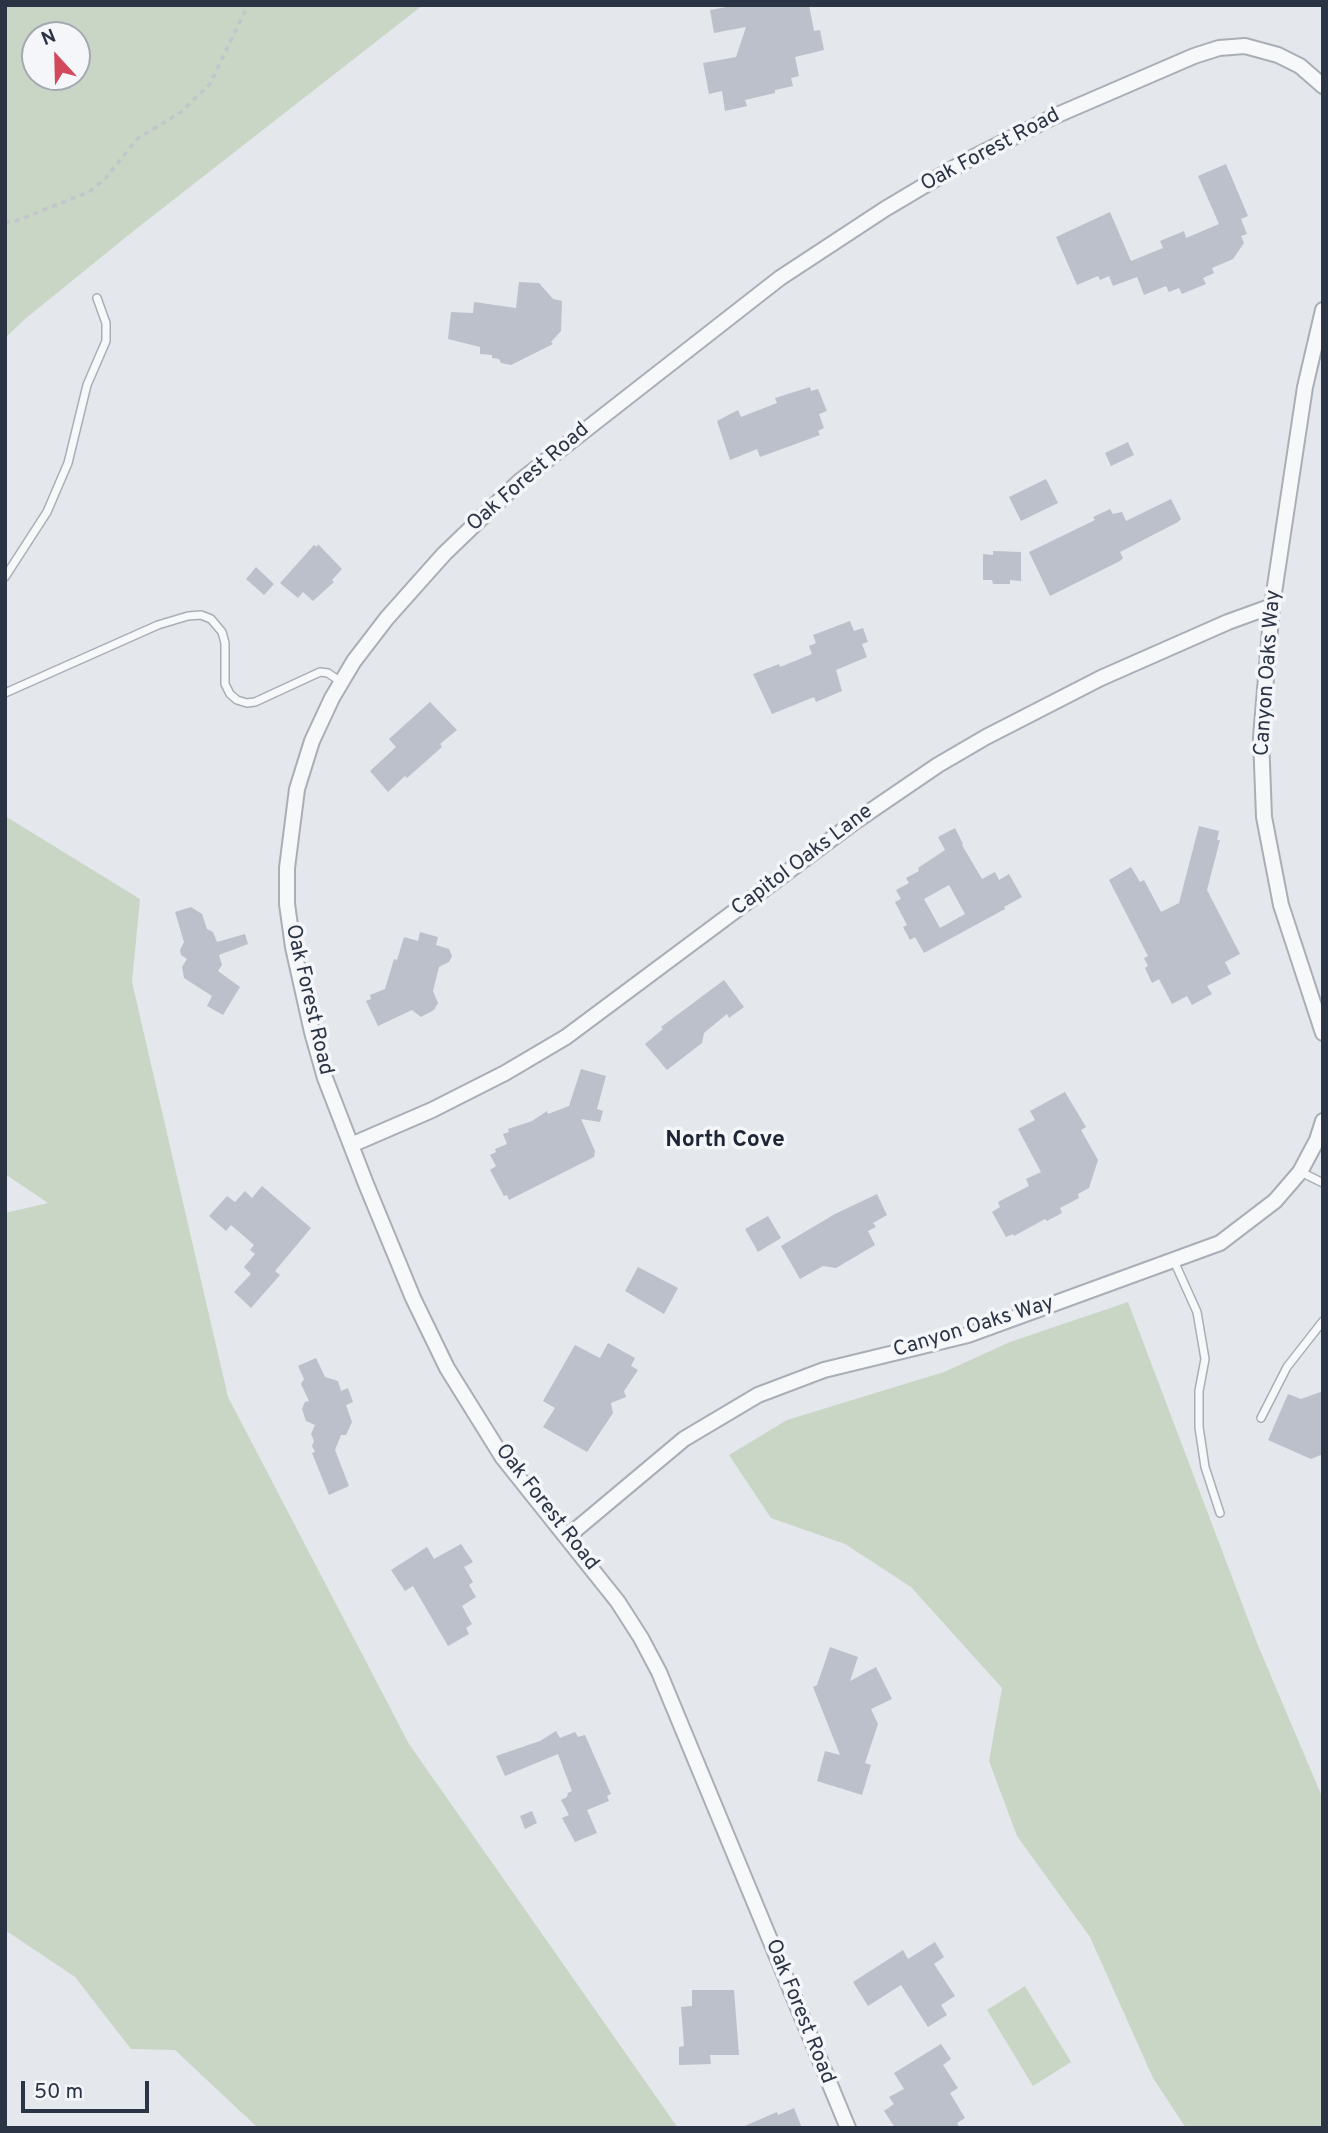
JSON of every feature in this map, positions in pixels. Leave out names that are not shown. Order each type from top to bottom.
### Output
[{"type":"street","name":"Oak Forest Road","points":[[848,2128],[659,1672],[618,1602],[503,1458],[447,1368],[413,1298],[325,1078],[292,947],[287,904],[287,868],[297,789],[312,741],[354,661],[387,618],[444,554],[520,481],[780,278],[874,216],[964,162],[1055,116],[1194,56],[1219,48],[1245,46],[1278,55],[1300,66],[1323,86]]},
{"type":"street","name":"Canyon Oaks Way","points":[[1323,310],[1305,387],[1272,607],[1261,737],[1264,817],[1280,905],[1323,1033]]},
{"type":"street","name":"Capitol Oaks Lane","points":[[351,1145],[432,1110],[505,1073],[566,1037],[853,823],[938,765],[1101,678],[1228,622],[1272,607]]},
{"type":"street","name":"Canyon Oaks Way","points":[[567,1537],[684,1439],[758,1395],[824,1370],[947,1341],[1220,1243],[1275,1201],[1300,1172],[1317,1140],[1323,1121]]},
{"type":"lane","points":[[5,577],[47,512],[68,463],[87,385],[106,341],[106,323],[97,298]]},
{"type":"lane","points":[[5,693],[158,625],[201,615],[211,619],[222,632],[225,643],[225,684],[237,700],[255,702],[320,672],[328,673],[341,682]]},
{"type":"lane","points":[[1300,1172],[1323,1183]]},
{"type":"lane","points":[[1174,1261],[1197,1312],[1205,1359],[1199,1391],[1199,1427],[1205,1467],[1220,1513]]},
{"type":"lane","points":[[1261,1418],[1287,1367],[1323,1321]]},
{"type":"path","points":[[5,222],[13,222],[89,192],[105,179],[137,139],[181,112],[210,84],[248,5]]},
{"type":"green space","points":[[5,5],[423,5],[136,229],[5,338]]},
{"type":"green space","points":[[5,816],[140,899],[132,982],[228,1397],[409,1744],[678,2128],[258,2128],[175,2050],[131,2049],[75,1977],[5,1930],[5,1213],[48,1203],[5,1174]]},
{"type":"green space","points":[[1128,1302],[1257,1643],[1323,1799],[1323,2128],[1186,2128],[1153,2078],[1090,1937],[1017,1836],[989,1761],[1002,1688],[911,1587],[845,1544],[771,1518],[729,1455],[787,1420],[944,1372],[1010,1342]]},
{"type":"green space","points":[[1025,1986],[1071,2062],[1033,2086],[987,2010]]},
{"type":"building","points":[[738,5],[809,5],[814,31],[820,30],[824,50],[795,57],[799,76],[791,78],[793,86],[745,100],[747,106],[725,111],[722,91],[709,94],[703,63],[736,57],[746,27],[714,33],[710,10]]},
{"type":"building","points":[[1226,164],[1248,216],[1241,219],[1247,234],[1241,236],[1244,243],[1233,259],[1212,268],[1214,273],[1203,278],[1206,284],[1182,294],[1179,288],[1169,292],[1166,286],[1144,295],[1137,277],[1113,286],[1109,276],[1100,280],[1098,276],[1077,285],[1056,237],[1110,212],[1131,261],[1163,248],[1160,241],[1184,231],[1186,238],[1219,224],[1198,176]]},
{"type":"building","points":[[519,282],[539,283],[553,299],[562,301],[561,331],[551,342],[553,344],[511,365],[501,363],[499,359],[492,358],[492,355],[480,354],[480,347],[448,339],[451,312],[473,313],[474,302],[516,308]]},
{"type":"building","points":[[810,387],[811,391],[818,389],[827,411],[819,414],[824,428],[818,431],[820,435],[760,457],[757,449],[730,460],[717,421],[738,410],[741,417],[777,403],[775,398]]},
{"type":"building","points":[[1128,442],[1134,455],[1111,466],[1105,453]]},
{"type":"building","points":[[1046,479],[1058,503],[1021,521],[1009,497]]},
{"type":"building","points":[[1171,499],[1181,519],[1178,522],[1120,552],[1123,558],[1120,561],[1050,596],[1029,552],[1095,520],[1093,517],[1110,509],[1113,514],[1122,512],[1126,521]]},
{"type":"building","points":[[318,544],[342,569],[332,580],[334,582],[313,601],[303,592],[298,598],[280,583],[314,545],[317,547]]},
{"type":"building","points":[[993,551],[1021,552],[1021,581],[1010,580],[1010,584],[993,584],[992,580],[983,580],[983,554],[993,555]]},
{"type":"building","points":[[256,567],[274,584],[264,595],[246,579]]},
{"type":"building","points":[[850,621],[854,631],[863,628],[868,642],[862,644],[867,657],[836,670],[842,691],[816,702],[814,697],[772,714],[753,674],[812,654],[809,646],[816,643],[813,635]]},
{"type":"building","points":[[430,702],[457,730],[440,744],[442,747],[388,792],[370,771],[396,747],[389,739]]},
{"type":"building","points":[[1199,826],[1219,831],[1217,840],[1220,840],[1207,890],[1240,954],[1225,962],[1231,974],[1207,986],[1212,994],[1192,1005],[1187,996],[1172,1004],[1159,979],[1152,983],[1145,968],[1148,966],[1144,958],[1148,956],[1109,880],[1131,867],[1140,882],[1144,880],[1161,912],[1179,903]]},
{"type":"building","points":[[955,828],[982,879],[995,872],[999,880],[1009,874],[1022,897],[924,953],[915,937],[910,940],[903,927],[907,925],[895,902],[901,899],[896,890],[909,883],[906,878],[919,871],[918,868],[945,850],[938,837]],"holes":[[[949,885],[965,914],[940,928],[924,899]]]},
{"type":"building","points":[[191,907],[202,914],[207,929],[213,932],[217,942],[245,934],[248,944],[219,955],[222,965],[218,971],[240,987],[223,1015],[207,1006],[212,996],[184,978],[182,967],[187,959],[181,955],[184,942],[175,912]]},
{"type":"building","points":[[420,932],[438,937],[436,945],[449,949],[452,956],[449,962],[439,967],[433,991],[438,1003],[434,1010],[421,1017],[412,1010],[378,1026],[366,1001],[371,999],[370,995],[385,989],[404,937],[418,941]]},
{"type":"building","points":[[724,980],[744,1007],[729,1018],[727,1014],[704,1033],[702,1043],[667,1070],[645,1044],[663,1029],[661,1027]]},
{"type":"building","points":[[581,1069],[606,1076],[597,1109],[603,1111],[600,1122],[581,1119],[595,1151],[594,1157],[509,1200],[490,1170],[496,1166],[490,1155],[496,1152],[495,1149],[507,1144],[503,1134],[509,1132],[508,1129],[532,1121],[547,1111],[548,1114],[569,1106]]},
{"type":"building","points":[[1065,1092],[1086,1127],[1081,1130],[1098,1160],[1089,1188],[1078,1194],[1079,1198],[1060,1208],[1062,1213],[1014,1236],[1013,1234],[1006,1237],[992,1212],[1000,1207],[998,1202],[1029,1186],[1026,1179],[1041,1172],[1018,1129],[1035,1120],[1030,1111]]},
{"type":"building","points":[[262,1186],[311,1228],[275,1271],[280,1275],[251,1308],[234,1292],[251,1274],[244,1267],[255,1254],[250,1250],[254,1245],[231,1225],[226,1231],[209,1216],[227,1196],[235,1202],[245,1191],[252,1198]]},
{"type":"building","points":[[877,1194],[887,1215],[873,1223],[876,1227],[868,1231],[875,1245],[836,1268],[823,1266],[800,1279],[781,1246],[835,1214]]},
{"type":"building","points":[[768,1216],[781,1238],[758,1252],[745,1229]]},
{"type":"building","points":[[638,1267],[678,1288],[664,1314],[625,1291]]},
{"type":"building","points":[[608,1343],[635,1358],[631,1366],[638,1370],[624,1391],[626,1397],[611,1403],[613,1413],[587,1452],[543,1427],[555,1408],[543,1401],[575,1345],[600,1358]]},
{"type":"building","points":[[316,1358],[325,1377],[338,1381],[341,1391],[348,1388],[353,1402],[346,1405],[352,1422],[346,1435],[341,1435],[335,1450],[349,1486],[329,1495],[312,1453],[315,1452],[311,1434],[315,1425],[306,1421],[302,1409],[305,1402],[309,1401],[301,1384],[304,1379],[298,1366]]},
{"type":"building","points":[[1323,1391],[1323,1454],[1311,1459],[1268,1440],[1288,1394],[1301,1399]]},
{"type":"building","points":[[461,1544],[473,1562],[464,1567],[473,1582],[469,1585],[476,1597],[462,1606],[472,1624],[466,1628],[469,1634],[448,1646],[413,1586],[405,1591],[391,1570],[427,1547],[434,1559]]},
{"type":"building","points":[[830,1647],[858,1657],[850,1681],[876,1667],[892,1699],[871,1709],[878,1724],[865,1763],[871,1765],[862,1795],[817,1781],[825,1751],[840,1755],[813,1687],[817,1685]]},
{"type":"building","points":[[556,1731],[560,1738],[575,1732],[578,1737],[585,1735],[611,1794],[607,1796],[609,1801],[587,1810],[597,1833],[575,1842],[562,1818],[569,1815],[561,1800],[572,1791],[558,1754],[505,1776],[496,1756],[540,1741]]},
{"type":"building","points":[[532,1811],[537,1823],[525,1829],[520,1816]]},
{"type":"building","points":[[935,1942],[944,1957],[934,1964],[955,1996],[941,2005],[947,2015],[928,2027],[901,1985],[868,2006],[853,1982],[903,1950],[908,1959]]},
{"type":"building","points":[[692,1990],[734,1990],[739,2055],[710,2055],[711,2064],[679,2065],[679,2047],[684,2046],[681,2007],[692,2006]]},
{"type":"building","points":[[941,2044],[951,2059],[943,2065],[958,2088],[950,2093],[965,2118],[957,2123],[960,2128],[895,2128],[884,2111],[894,2104],[889,2097],[904,2089],[894,2073]]},
{"type":"building","points":[[794,2108],[802,2128],[740,2128],[777,2112],[778,2115]]},
{"type":"district","name":"North Cove","points":[[725,1141]]}]
